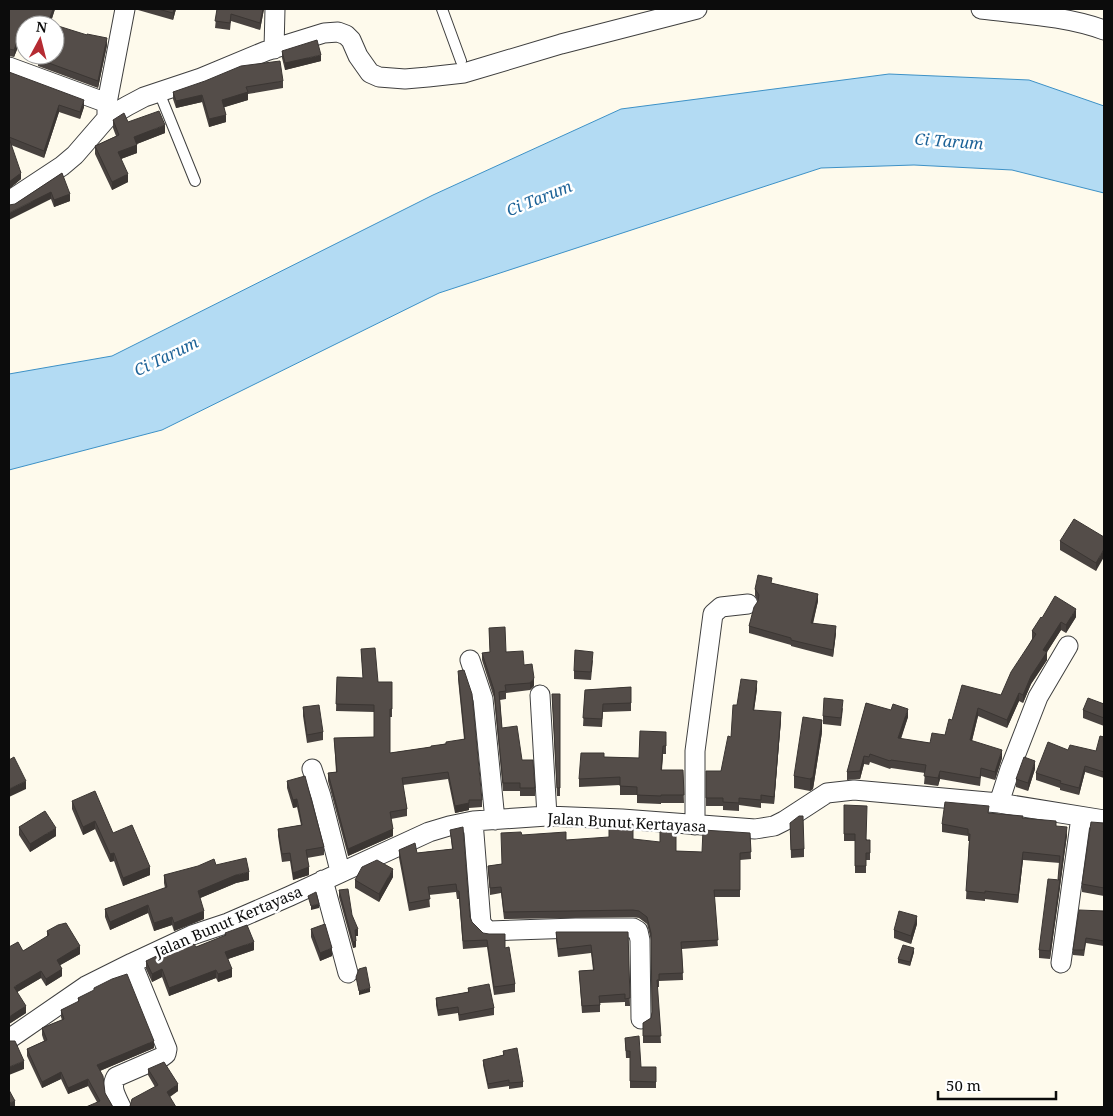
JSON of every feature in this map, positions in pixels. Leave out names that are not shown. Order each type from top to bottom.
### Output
[{"type":"street","points":[[9,202],[75,155],[107,110],[125,9]]},
{"type":"street","points":[[274,49],[275,9]]},
{"type":"street","points":[[9,68],[107,110],[127,106],[274,49],[324,33],[338,32],[346,34],[370,73],[379,77],[405,79],[464,73],[561,44],[698,9]]},
{"type":"street","points":[[981,9],[1092,25],[1104,30]]},
{"type":"street","points":[[695,825],[695,751],[713,614],[721,607],[748,604]]},
{"type":"street","points":[[1000,803],[1010,769],[1038,697],[1068,646]]},
{"type":"street","points":[[470,660],[483,699],[494,820]]},
{"type":"street","points":[[540,695],[547,816]]},
{"type":"street","points":[[312,769],[321,796],[340,871]]},
{"type":"street","name":"Jalan Bunut Kertayasa","points":[[9,1040],[86,986],[132,963],[192,935],[228,923],[429,832],[473,821],[547,816],[622,818],[755,829],[774,826],[784,821],[827,793],[854,790],[1000,803],[1104,820]]},
{"type":"street","points":[[1061,963],[1082,816]]},
{"type":"street","points":[[473,821],[481,923],[486,929],[490,931],[633,928],[638,932],[640,940],[641,1018]]},
{"type":"street","points":[[323,880],[348,973]]},
{"type":"street","points":[[121,1107],[112,1084],[116,1077],[162,1057],[166,1054],[167,1049],[132,963]]},
{"type":"lane","points":[[442,9],[461,61]]},
{"type":"lane","points":[[159,92],[194,181]]},
{"type":"water","name":"Ci Tarum","points":[[889,74],[1029,80],[1104,106],[1104,193],[1012,170],[914,165],[821,168],[439,293],[162,430],[9,470],[9,374],[112,356],[433,195],[621,109]]},
{"type":"building","points":[[9,9],[53,9],[51,15],[15,15],[15,48],[14,50],[9,49]]},
{"type":"building","points":[[158,9],[174,9],[173,13]]},
{"type":"building","points":[[217,9],[263,9],[260,23],[231,14],[230,23],[215,21]]},
{"type":"building","points":[[65,28],[87,35],[107,38],[98,81],[54,65],[65,65]]},
{"type":"building","points":[[317,40],[321,55],[285,63],[282,51]]},
{"type":"building","points":[[280,61],[283,81],[246,87],[248,92],[222,100],[226,115],[209,119],[202,95],[176,101],[173,92],[241,66]]},
{"type":"building","points":[[9,72],[84,100],[80,112],[59,105],[44,151],[9,137]]},
{"type":"building","points":[[159,111],[165,125],[134,137],[137,145],[118,152],[128,174],[112,182],[95,146],[119,135],[113,120],[124,113],[128,122]]},
{"type":"building","points":[[9,138],[21,173],[9,182]]},
{"type":"building","points":[[62,173],[70,194],[54,200],[51,192],[9,213],[9,205],[15,204]]},
{"type":"building","points":[[1074,519],[1104,537],[1104,549],[1096,563],[1060,541]]},
{"type":"building","points":[[758,575],[772,578],[771,583],[818,594],[811,623],[836,626],[833,650],[791,640],[791,638],[749,626],[754,607],[758,601],[759,595],[755,589]]},
{"type":"building","points":[[1055,596],[1076,609],[1066,625],[1061,622],[1043,650],[1047,652],[1031,676],[1023,695],[1019,693],[1007,720],[978,708],[970,740],[1002,750],[995,772],[981,768],[980,778],[940,771],[938,778],[924,776],[926,765],[890,761],[870,754],[869,757],[864,756],[860,771],[847,772],[866,703],[891,710],[893,704],[908,709],[898,738],[930,743],[932,733],[945,735],[949,719],[952,720],[962,685],[1001,695],[1011,672],[1036,634],[1032,631]]},
{"type":"building","points":[[505,627],[506,652],[523,651],[524,665],[532,664],[534,678],[530,683],[505,685],[506,691],[499,692],[502,728],[517,726],[522,760],[533,760],[535,788],[520,788],[520,783],[503,783],[494,690],[482,653],[490,652],[489,628]]},
{"type":"building","points":[[375,648],[378,682],[392,682],[390,753],[431,747],[465,739],[458,671],[464,670],[472,694],[482,800],[469,800],[469,803],[455,806],[448,772],[402,778],[407,809],[390,812],[393,829],[348,849],[328,773],[337,772],[334,738],[374,737],[374,705],[336,704],[337,677],[363,678],[361,649]]},
{"type":"building","points":[[575,650],[593,652],[591,672],[574,671]]},
{"type":"building","points":[[741,679],[757,681],[753,710],[781,712],[774,797],[761,795],[761,800],[739,798],[739,803],[723,802],[723,798],[706,798],[706,771],[721,771],[728,736],[731,737],[733,705],[737,705]]},
{"type":"building","points":[[631,687],[631,703],[603,704],[602,719],[583,718],[585,690]]},
{"type":"building","points":[[552,694],[560,694],[560,788],[557,788]]},
{"type":"building","points":[[824,698],[843,700],[841,718],[823,716]]},
{"type":"building","points":[[1088,698],[1104,704],[1104,718],[1083,710]]},
{"type":"building","points":[[319,705],[323,732],[307,735],[303,707]]},
{"type":"building","points":[[803,717],[822,720],[813,777],[810,779],[794,776]]},
{"type":"building","points":[[640,731],[666,732],[666,746],[663,746],[661,770],[683,770],[684,795],[637,795],[637,787],[620,786],[620,777],[579,779],[581,753],[604,753],[604,757],[639,758]]},
{"type":"building","points":[[1100,736],[1104,737],[1104,772],[1085,766],[1079,788],[1060,783],[1061,781],[1036,773],[1048,742],[1068,750],[1070,745],[1096,751]]},
{"type":"building","points":[[14,757],[26,781],[9,789],[9,760]]},
{"type":"building","points":[[1024,757],[1035,761],[1028,783],[1016,779]]},
{"type":"building","points":[[305,776],[324,847],[306,850],[309,867],[293,873],[290,853],[282,854],[278,829],[302,825],[297,799],[293,800],[287,781]]},
{"type":"building","points":[[95,791],[113,833],[132,825],[150,867],[123,878],[114,853],[110,854],[95,821],[83,827],[72,801]]},
{"type":"building","points":[[945,802],[989,806],[988,813],[1056,821],[1056,826],[1067,827],[1060,880],[1058,879],[1060,856],[1023,852],[1018,895],[966,891],[970,834],[968,834],[968,829],[942,824]]},
{"type":"building","points":[[844,805],[867,806],[866,840],[870,840],[870,853],[866,853],[866,866],[855,866],[855,834],[844,834]]},
{"type":"building","points":[[45,811],[56,828],[30,844],[19,827]]},
{"type":"building","points":[[799,816],[803,816],[804,849],[791,850],[790,823]]},
{"type":"building","points":[[1091,822],[1104,823],[1104,888],[1082,884]]},
{"type":"building","points":[[609,823],[633,824],[633,839],[660,842],[660,826],[676,827],[676,851],[702,852],[703,830],[750,833],[751,852],[740,853],[740,890],[714,890],[718,940],[681,942],[683,973],[659,974],[659,980],[657,980],[661,1036],[643,1036],[643,1023],[651,1018],[652,1012],[651,933],[647,917],[639,911],[633,910],[504,912],[501,887],[490,888],[488,866],[502,864],[501,833],[521,832],[522,835],[566,832],[566,840],[609,837]]},
{"type":"building","points":[[463,827],[470,917],[472,922],[483,933],[505,934],[505,948],[509,947],[515,984],[494,987],[487,940],[463,941],[459,891],[457,891],[456,884],[428,887],[430,899],[409,903],[399,850],[415,843],[417,853],[453,849],[450,830]]},
{"type":"building","points":[[246,858],[249,872],[236,875],[198,891],[204,911],[174,923],[172,917],[154,923],[148,905],[110,922],[105,909],[167,887],[164,875],[198,866],[214,859],[216,865]]},
{"type":"building","points":[[377,860],[393,869],[379,894],[355,880],[362,867]]},
{"type":"building","points":[[1048,879],[1060,880],[1050,951],[1039,950]]},
{"type":"building","points":[[348,889],[352,915],[358,929],[355,930],[356,941],[353,942],[339,890]]},
{"type":"building","points":[[316,892],[319,904],[311,906],[308,896]]},
{"type":"building","points":[[1079,910],[1104,911],[1104,941],[1086,938],[1084,950],[1073,950]]},
{"type":"building","points":[[899,911],[917,916],[911,936],[894,930]]},
{"type":"building","points":[[66,923],[80,946],[57,960],[62,969],[46,979],[41,971],[14,987],[26,1006],[9,1017],[9,947],[18,942],[23,951],[49,935],[47,931]]},
{"type":"building","points":[[325,924],[332,948],[320,953],[311,929]]},
{"type":"building","points":[[247,925],[254,942],[225,952],[232,969],[218,974],[216,970],[169,988],[162,969],[152,974],[146,961],[171,949],[172,952],[194,944],[196,947]]},
{"type":"building","points":[[556,932],[628,932],[630,998],[625,999],[625,994],[599,996],[600,1005],[582,1006],[579,971],[594,970],[591,945],[558,949]]},
{"type":"building","points":[[903,945],[914,948],[910,962],[898,959]]},
{"type":"building","points":[[366,967],[370,988],[359,991],[356,977],[359,969]]},
{"type":"building","points":[[127,974],[154,1041],[97,1065],[103,1076],[105,1093],[113,1107],[86,1107],[100,1101],[88,1079],[68,1088],[61,1072],[42,1082],[27,1049],[47,1040],[42,1028],[64,1019],[61,1010],[79,1001],[78,998],[94,990],[94,988]]},
{"type":"building","points":[[489,984],[494,1008],[459,1015],[458,1007],[438,1010],[436,998],[469,992],[468,988]]},
{"type":"building","points":[[639,1036],[641,1067],[656,1067],[656,1082],[630,1081],[630,1051],[626,1051],[625,1038]]},
{"type":"building","points":[[9,1041],[15,1041],[24,1061],[9,1067]]},
{"type":"building","points":[[517,1048],[523,1082],[509,1083],[509,1080],[488,1084],[483,1060],[504,1055],[503,1051]]},
{"type":"building","points":[[164,1062],[178,1084],[167,1092],[176,1107],[129,1107],[132,1099],[158,1085],[148,1069]]},
{"type":"building","points":[[9,1090],[15,1101],[9,1103]]}]
